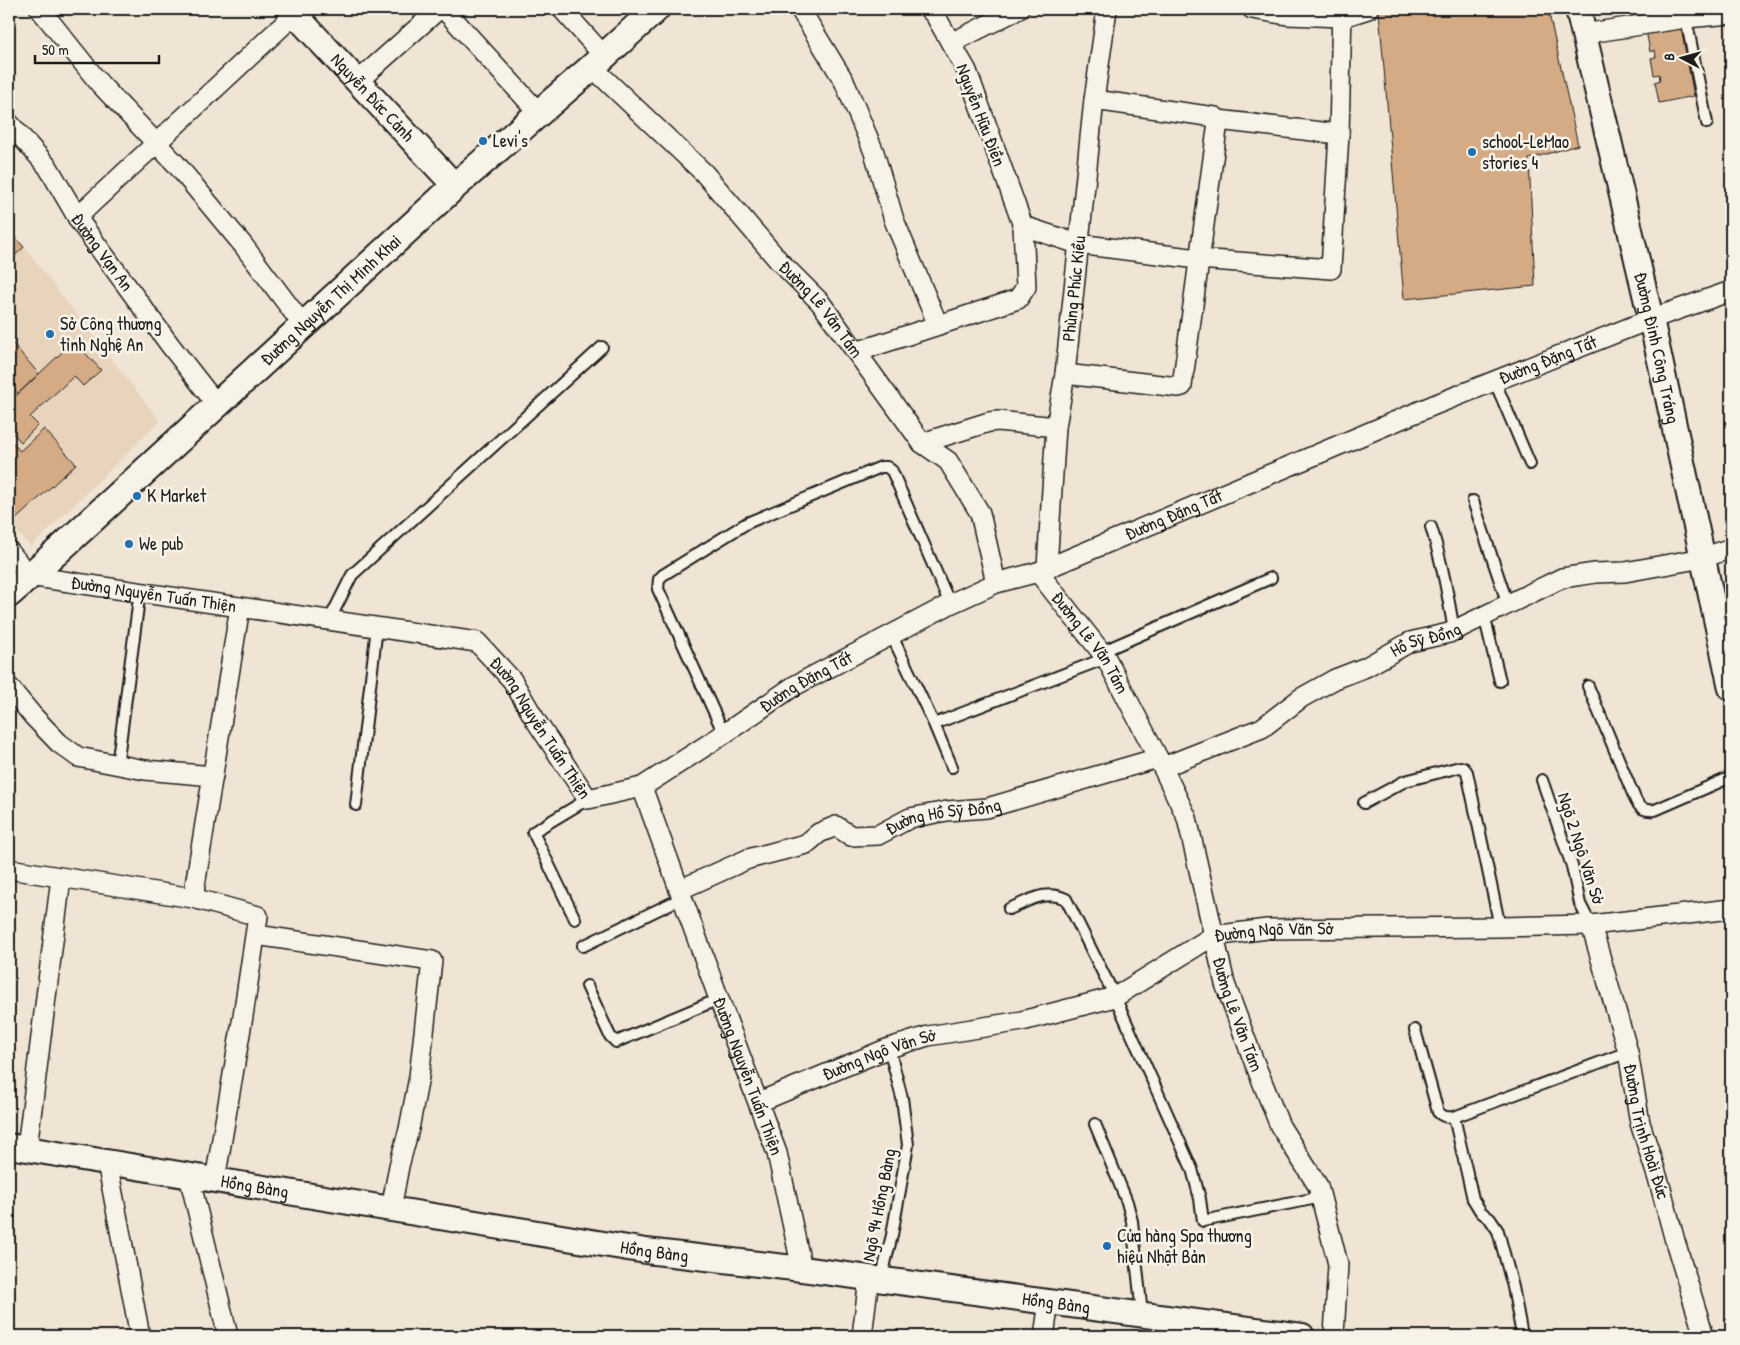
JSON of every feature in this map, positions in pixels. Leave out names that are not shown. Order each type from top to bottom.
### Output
[{"type":"main road","name":"Đường Nguyễn Thị Minh Khai","points":[[9,594],[454,186],[598,61],[649,11]]},
{"type":"street","points":[[40,9],[100,84],[176,164],[243,245],[303,325]]},
{"type":"street","points":[[358,82],[439,9]]},
{"type":"street","points":[[444,9],[539,113]]},
{"type":"street","name":"Đường Lê Văn Tám","points":[[562,9],[598,61],[704,173],[779,261],[820,302],[922,443],[948,461],[980,512],[996,583]]},
{"type":"street","points":[[800,9],[844,81],[874,152],[894,220],[938,325]]},
{"type":"street","name":"Nguyễn Hữu Điền","points":[[856,352],[1018,299],[1026,287],[1023,226],[966,72],[935,15],[929,9]]},
{"type":"street","points":[[951,43],[1019,9]]},
{"type":"street","name":"Phùng Phúc Kiều","points":[[1042,570],[1056,426],[1065,374],[1094,100],[1107,9]]},
{"type":"street","points":[[1252,9],[1342,13],[1368,9]]},
{"type":"street","name":"Đường Đinh Công Tráng","points":[[1578,9],[1651,319],[1731,683]]},
{"type":"street","points":[[77,217],[293,11]]},
{"type":"street","name":"Nguyễn Đức Cảnh","points":[[293,11],[454,186]]},
{"type":"street","points":[[1023,226],[1078,244],[1198,259],[1331,269],[1339,134],[1342,13]]},
{"type":"street","points":[[1583,34],[1685,13],[1731,14]]},
{"type":"street","points":[[1094,100],[1215,117],[1218,120],[1339,134]]},
{"type":"street","points":[[1065,374],[1178,388],[1182,386],[1218,120]]},
{"type":"street","name":"Đường Vạn An","points":[[9,123],[48,168],[77,217],[170,345],[217,405]]},
{"type":"street","name":"Đường Đặng Tất","points":[[642,787],[794,686],[891,634],[996,583],[1042,570],[1495,382],[1651,319],[1731,291]]},
{"type":"street","points":[[922,443],[989,422],[998,421],[1056,426]]},
{"type":"street","name":"Hồ Sỹ Đồng","points":[[1160,763],[1262,728],[1301,698],[1335,679],[1366,667],[1410,642],[1454,631],[1562,578],[1595,573],[1625,572],[1703,558],[1731,548]]},
{"type":"street","points":[[9,551],[30,576]]},
{"type":"street","name":"Đường Lê Văn Tám","points":[[1042,570],[1104,655],[1187,818],[1225,984],[1280,1126],[1318,1186],[1322,1197],[1338,1264],[1334,1336]]},
{"type":"street","name":"Đường Nguyễn Tuấn Thiện","points":[[30,576],[478,642],[512,680],[536,721],[588,799],[642,787],[777,1153],[802,1269]]},
{"type":"street","points":[[193,898],[240,607]]},
{"type":"street","points":[[9,687],[59,743],[78,757],[145,770],[213,776]]},
{"type":"street","name":"Đường Hồ Sỹ Đồng","points":[[681,894],[748,859],[806,844],[820,833],[836,826],[851,836],[878,835],[910,818],[947,811],[987,808],[1160,763]]},
{"type":"street","points":[[9,868],[61,878],[193,898],[258,916],[215,1180]]},
{"type":"street","points":[[18,1147],[61,878]]},
{"type":"street","name":"Đường Ngô Văn Sở","points":[[758,1102],[890,1048],[928,1036],[1022,1021],[1115,997],[1213,936],[1266,929],[1500,928],[1591,925],[1731,909]]},
{"type":"street","name":"Đường Trịnh Hoài Đức","points":[[1591,925],[1628,1052],[1640,1123],[1704,1336]]},
{"type":"street","points":[[256,936],[432,961],[419,1077],[410,1129],[399,1166],[391,1209]]},
{"type":"street","name":"Hồng Bàng","points":[[18,1147],[646,1251],[802,1269],[1302,1336]]},
{"type":"street","points":[[107,1162],[140,1336]]},
{"type":"street","points":[[189,1176],[228,1336]]},
{"type":"street","points":[[862,1336],[875,1279]]},
{"type":"street","points":[[1044,1336],[1049,1302]]},
{"type":"lane","points":[[1685,13],[1707,123]]},
{"type":"lane","points":[[330,619],[352,575],[602,347]]},
{"type":"lane","points":[[1495,382],[1530,464]]},
{"type":"lane","points":[[724,734],[658,589],[658,584],[662,575],[747,523],[764,514],[881,467],[887,467],[892,471],[950,604]]},
{"type":"lane","points":[[1473,501],[1508,605]]},
{"type":"lane","points":[[1431,527],[1447,590],[1454,631]]},
{"type":"lane","points":[[934,724],[1104,655],[1271,578]]},
{"type":"lane","points":[[117,766],[140,591]]},
{"type":"lane","points":[[1484,615],[1500,681]]},
{"type":"lane","points":[[356,805],[377,627]]},
{"type":"lane","points":[[891,634],[934,724],[952,767]]},
{"type":"lane","points":[[1588,686],[1636,801],[1641,808],[1654,810],[1731,777]]},
{"type":"lane","points":[[1364,804],[1405,781],[1464,768],[1467,772],[1500,928]]},
{"type":"lane","name":"Ngõ 2 Ngô Văn Sở","points":[[1542,780],[1572,866],[1580,904],[1591,925]]},
{"type":"lane","points":[[575,919],[533,832],[588,799]]},
{"type":"lane","points":[[583,946],[681,894]]},
{"type":"lane","points":[[1009,909],[1045,894],[1058,895],[1066,899],[1115,997],[1192,1169],[1200,1199],[1203,1221],[1322,1197]]},
{"type":"lane","points":[[587,986],[610,1036],[616,1042],[719,999]]},
{"type":"lane","points":[[1415,1030],[1438,1112],[1442,1116],[1454,1117],[1628,1052]]},
{"type":"lane","name":"Ngõ 94 Hồng Bàng","points":[[875,1279],[892,1235],[908,1145],[902,1098],[890,1048]]},
{"type":"lane","points":[[1454,1117],[1473,1199],[1481,1212],[1490,1219],[1498,1230],[1513,1287],[1521,1330]]},
{"type":"lane","points":[[1095,1124],[1127,1202],[1132,1221],[1142,1315]]},
{"type":"shaded area","name":"Sở Công thương tỉnh Nghệ An","points":[[9,231],[24,247],[160,421],[31,547],[9,523]]},
{"type":"building","name":"school-LeMao stories 4","points":[[1391,9],[1548,9],[1578,145],[1529,159],[1535,286],[1404,299],[1379,11]]},
{"type":"building","points":[[1680,22],[1694,96],[1659,103],[1655,82],[1660,80],[1659,74],[1654,75],[1651,58],[1656,57],[1655,50],[1650,52],[1646,30]]},
{"type":"building","points":[[9,231],[24,247],[9,261]]},
{"type":"building","points":[[9,339],[39,374],[18,394],[9,383]]},
{"type":"building","points":[[74,341],[101,370],[83,386],[74,376],[30,417],[38,425],[21,442],[9,429],[9,402]]},
{"type":"building","points":[[44,429],[76,464],[13,522],[9,517],[9,439],[20,451]]},
{"type":"place","name":"Levi's","points":[[483,141]]},
{"type":"place","name":"school-LeMao stories 4","points":[[1472,152]]},
{"type":"place","name":"Sở Công thương tỉnh Nghệ An","points":[[50,334]]},
{"type":"place","name":"K Market","points":[[137,496]]},
{"type":"place","name":"We pub","points":[[129,544]]},
{"type":"place","name":"Cửa hàng Spa thương hiệu Nhật Bản","points":[[1107,1246]]}]
